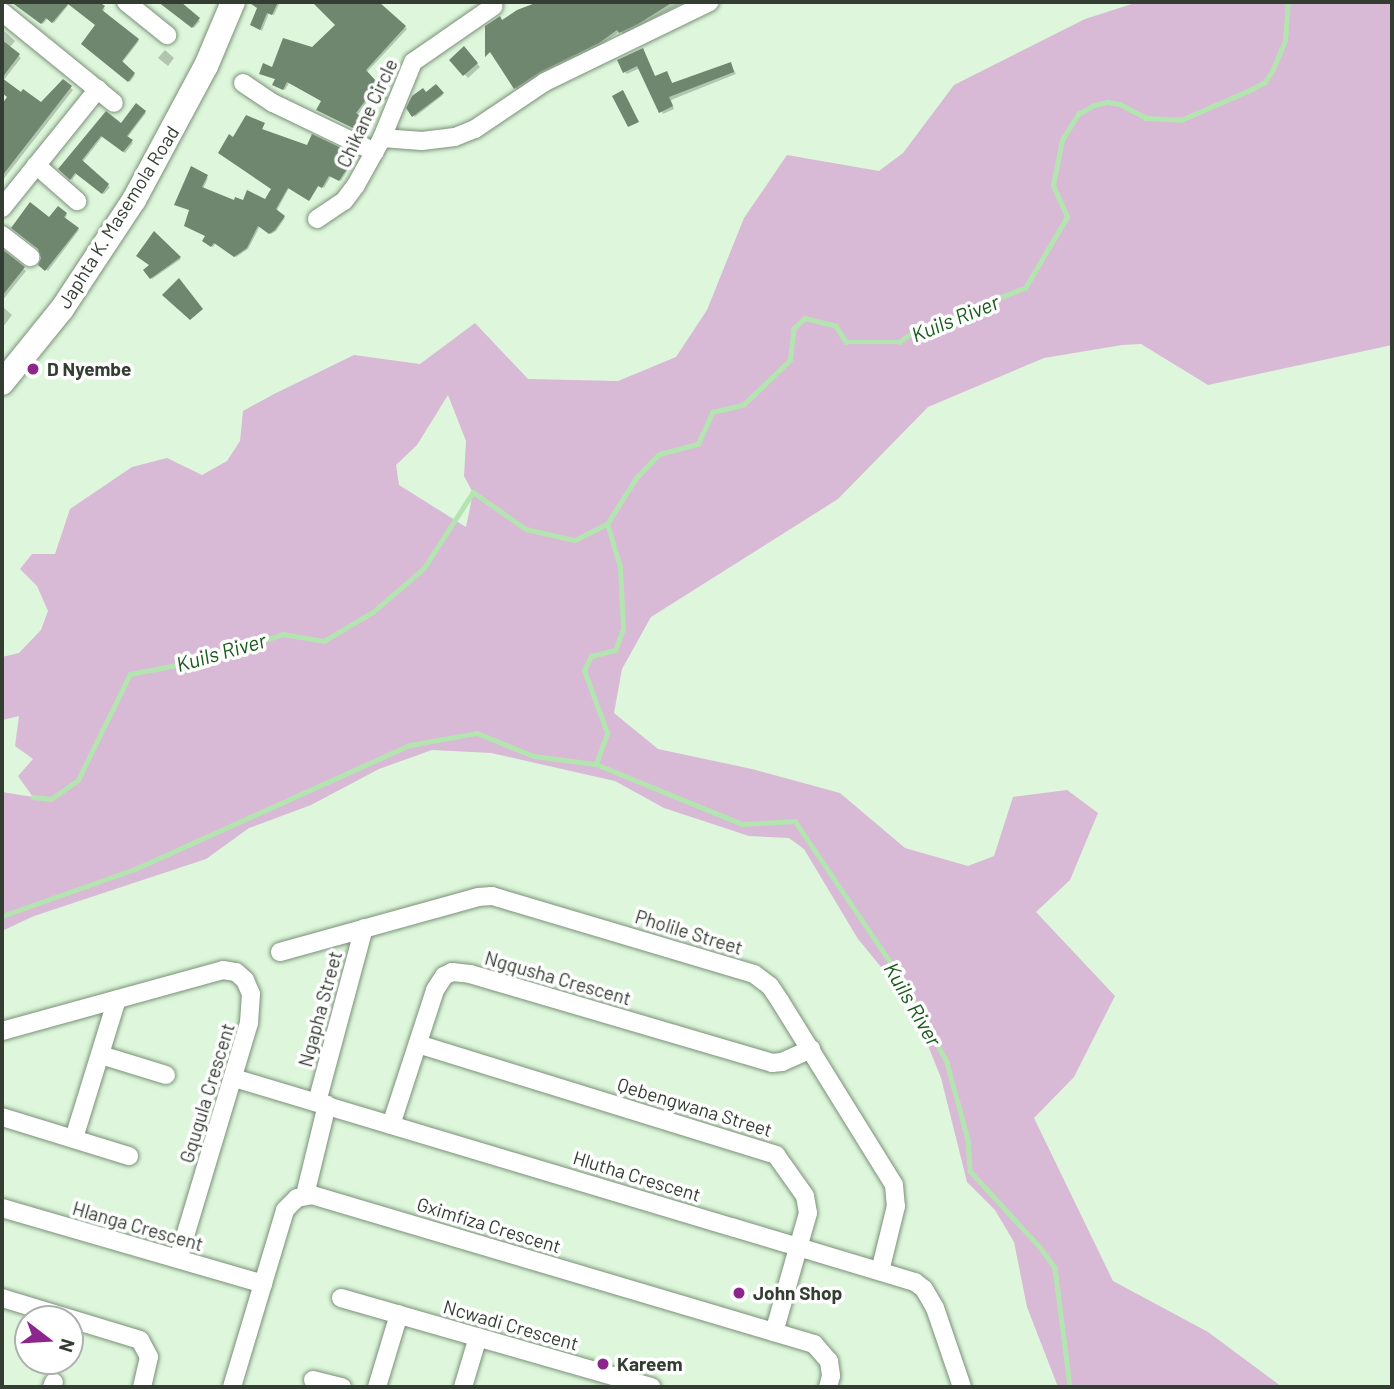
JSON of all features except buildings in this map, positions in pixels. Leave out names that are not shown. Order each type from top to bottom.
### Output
[{"type":"main road","name":"Japhta K. Masemola Road","points":[[2,383],[62,309],[134,200],[206,66],[233,2]]},
{"type":"street","points":[[243,83],[273,103],[378,145],[455,137],[475,129],[545,82],[710,2]]},
{"type":"street","points":[[135,4],[167,35]]},
{"type":"street","name":"Chikane Circle","points":[[317,219],[344,201],[378,145],[413,62],[497,4]]},
{"type":"street","points":[[2,12],[114,103]]},
{"type":"street","points":[[2,208],[98,89]]},
{"type":"street","points":[[36,165],[78,201]]},
{"type":"street","points":[[2,235],[30,257]]},
{"type":"street","name":"Pholile Street","points":[[280,952],[478,897],[498,897],[754,974],[770,986],[811,1049],[896,1192],[896,1206],[880,1271]]},
{"type":"street","name":"Ngapha Street","points":[[305,1195],[322,1104],[364,928]]},
{"type":"street","name":"Gqugula Crescent","points":[[2,1031],[223,970],[236,972],[249,987],[252,1003],[250,1023],[178,1259]]},
{"type":"street","name":"Ngqusha Crescent","points":[[391,1125],[440,981],[447,973],[459,972],[772,1063],[782,1062],[811,1049]]},
{"type":"street","points":[[74,1138],[117,999]]},
{"type":"street","name":"Qebengwana Street","points":[[418,1044],[771,1152],[781,1160],[807,1201],[808,1220],[774,1332]]},
{"type":"street","points":[[101,1055],[166,1075]]},
{"type":"street","name":"Hlutha Crescent","points":[[234,1077],[915,1282],[928,1294],[962,1387]]},
{"type":"street","points":[[2,1116],[129,1156]]},
{"type":"street","points":[[232,1387],[285,1210],[291,1202],[305,1195]]},
{"type":"street","name":"Gximfiza Crescent","points":[[305,1195],[814,1344],[822,1350],[831,1369],[828,1387]]},
{"type":"street","name":"Hlanga Crescent","points":[[2,1208],[263,1284]]},
{"type":"street","points":[[2,1298],[140,1340],[149,1357],[142,1387]]},
{"type":"street","name":"Ncwadi Crescent","points":[[341,1298],[478,1337],[603,1381],[651,1387]]},
{"type":"street","points":[[377,1387],[399,1314]]},
{"type":"street","points":[[463,1387],[478,1337]]},
{"type":"street","points":[[313,1380],[342,1387]]},
{"type":"shaded area","points":[[1138,2],[1392,2],[1392,345],[1208,385],[1141,344],[1122,345],[1044,358],[928,407],[838,499],[651,617],[622,669],[614,713],[658,749],[752,769],[840,793],[905,848],[968,866],[994,856],[1013,797],[1067,790],[1098,813],[1070,880],[1036,912],[1115,996],[1074,1077],[1034,1118],[1113,1281],[1208,1332],[1282,1387],[1058,1387],[1027,1307],[1014,1242],[995,1210],[967,1182],[941,1078],[919,1023],[895,984],[858,939],[804,849],[789,838],[749,836],[664,808],[615,781],[491,753],[432,750],[379,769],[311,805],[249,828],[206,859],[34,916],[2,931],[2,792],[33,797],[18,776],[33,759],[15,746],[19,716],[2,720],[2,657],[19,653],[41,630],[48,611],[37,586],[20,569],[32,554],[55,554],[70,509],[132,467],[167,458],[202,475],[227,461],[240,441],[243,411],[354,355],[420,364],[475,323],[528,379],[618,381],[676,357],[707,310],[744,218],[787,155],[879,171],[903,153],[954,85],[1085,19]],"holes":[[[448,395],[466,441],[464,476],[473,493],[466,527],[399,485],[396,465],[417,445]]]},
{"type":"waterway","name":"Kuils River","points":[[33,797],[51,799],[78,780],[130,674],[208,659],[283,634],[324,641],[373,612],[424,568],[473,492],[526,529],[575,540],[607,524],[636,478],[659,454],[698,444],[712,412],[743,405],[790,360],[793,329],[805,318],[836,326],[846,342],[899,342],[916,330],[967,316],[993,300],[1025,288],[1067,217],[1053,185],[1062,140],[1078,114],[1094,105],[1108,102],[1120,104],[1146,118],[1181,120],[1250,90],[1265,82],[1273,69],[1285,41],[1288,2]]},
{"type":"waterway","name":"Kuils River","points":[[596,764],[607,733],[584,670],[591,656],[615,650],[623,629],[620,567],[607,524]]},
{"type":"waterway","name":"Kuils River","points":[[2,916],[135,869],[410,745],[477,733],[534,756],[596,764],[742,824],[795,821],[894,967],[947,1062],[968,1140],[970,1171],[1040,1247],[1055,1268],[1070,1387]]},
{"type":"place","name":"D Nyembe","points":[[33,369]]},
{"type":"place","name":"John Shop","points":[[739,1293]]},
{"type":"place","name":"Kareem","points":[[603,1364]]}]
